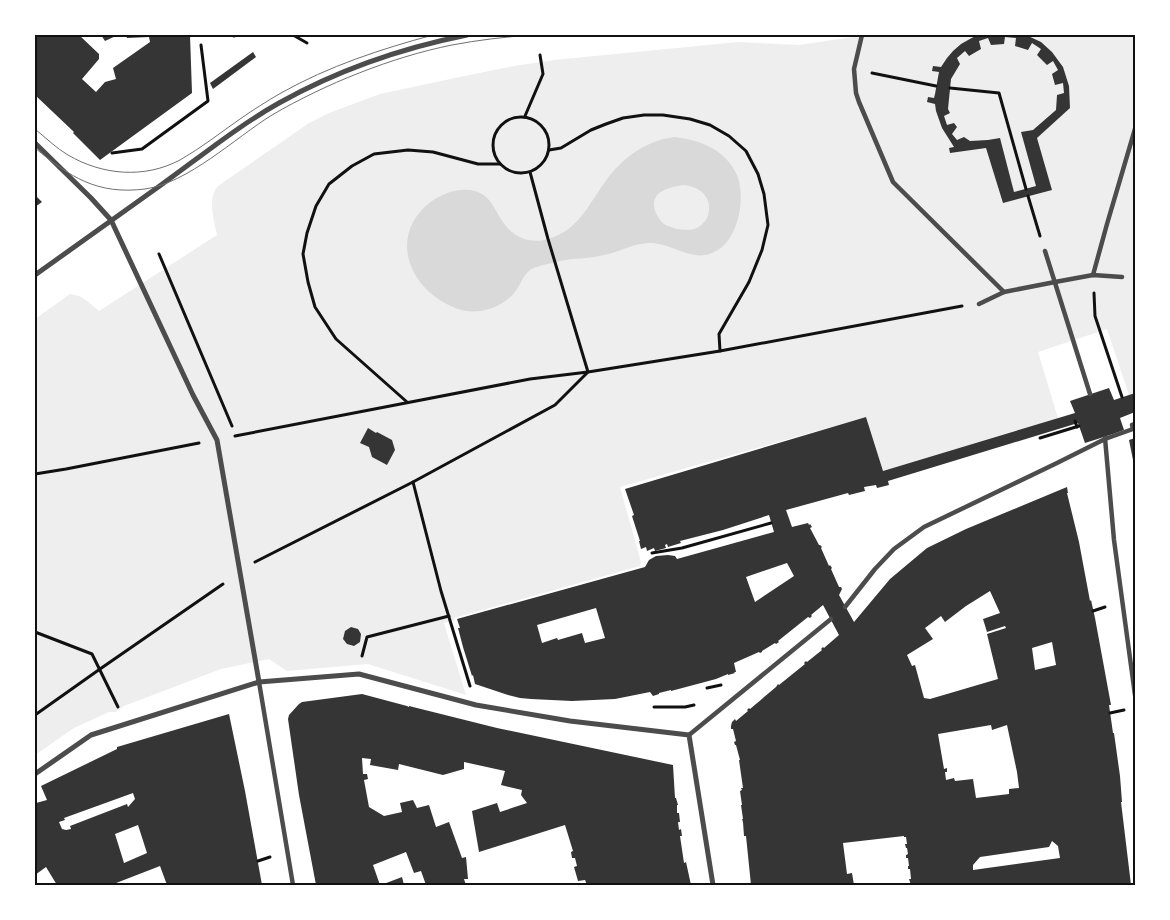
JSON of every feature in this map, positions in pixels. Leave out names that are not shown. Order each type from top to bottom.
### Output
[{"type":"street","points":[[35,275],[240,128],[279,103],[341,73],[383,57],[467,35]]},
{"type":"street","points":[[862,35],[854,70],[856,93],[894,182],[1004,292]]},
{"type":"street","points":[[1093,275],[1135,129]]},
{"type":"street","points":[[35,144],[112,220],[193,395],[217,440],[293,885]]},
{"type":"street","points":[[1045,251],[1090,394]]},
{"type":"street","points":[[979,304],[1004,292],[1093,275],[1122,278]]},
{"type":"street","points":[[845,607],[875,569],[894,549],[924,528],[1057,464],[1105,438],[1133,429],[1132,425],[1135,424]]},
{"type":"street","points":[[1105,438],[1114,540],[1135,695]]},
{"type":"street","points":[[35,774],[91,735],[259,682],[359,674],[476,705],[570,721],[689,734],[830,619]]},
{"type":"street","points":[[689,734],[713,885]]},
{"type":"path","points":[[293,35],[307,43]]},
{"type":"path","points":[[112,153],[142,149],[208,102],[200,45]]},
{"type":"path","points":[[525,116],[543,74],[540,55]]},
{"type":"path","points":[[868,72],[936,86]]},
{"type":"path","points":[[950,88],[999,93],[1026,189]]},
{"type":"path","points":[[549,150],[561,148],[591,130],[606,124],[623,118],[644,115],[690,118],[710,125],[729,136],[746,151],[758,174],[764,194],[768,225],[762,250],[749,282],[719,334],[720,351]]},
{"type":"path","points":[[525,116],[541,124],[550,141],[549,150],[543,164],[537,168],[530,172],[514,172],[500,164],[495,155],[493,146],[494,136],[499,127],[506,121],[515,117],[525,116]]},
{"type":"path","points":[[408,403],[336,339],[315,307],[303,254],[307,233],[316,206],[329,184],[352,166],[374,154],[408,150],[433,152],[478,164],[500,164]]},
{"type":"path","points":[[530,172],[588,372]]},
{"type":"path","points":[[1028,196],[1041,237]]},
{"type":"path","points":[[159,254],[237,436],[530,379],[588,372],[720,351],[979,304]]},
{"type":"path","points":[[1093,275],[1095,316],[1122,397]]},
{"type":"path","points":[[35,715],[258,560],[413,482],[555,405],[588,372]]},
{"type":"path","points":[[1040,438],[1078,427],[1075,421]]},
{"type":"path","points":[[35,474],[184,445]]},
{"type":"path","points":[[413,482],[441,591],[476,705]]},
{"type":"path","points":[[652,553],[682,548],[771,523]]},
{"type":"path","points":[[362,655],[367,637],[449,616]]},
{"type":"path","points":[[35,632],[92,654],[126,724]]},
{"type":"path","points":[[707,688],[718,685]]},
{"type":"path","points":[[654,706],[692,706],[698,704]]},
{"type":"shaded area","points":[[867,35],[1135,35],[1135,393],[1129,395],[1107,329],[1038,352],[1058,418],[883,471],[866,417],[620,487],[641,562],[640,566],[454,618],[455,620],[444,623],[466,695],[368,664],[287,671],[269,659],[221,669],[124,706],[116,712],[109,712],[74,728],[35,755],[35,319],[70,294],[89,302],[99,311],[217,235],[212,203],[218,186],[309,123],[329,113],[380,94],[514,66],[554,60],[738,42],[799,45]]},
{"type":"shaded area","points":[[681,138],[696,141],[710,147],[727,160],[737,175],[741,194],[739,217],[730,237],[716,251],[700,255],[660,244],[646,243],[610,254],[544,265],[528,272],[515,292],[504,302],[498,306],[476,311],[459,309],[440,300],[423,286],[415,274],[409,261],[407,248],[412,223],[420,211],[439,197],[449,192],[464,190],[482,194],[493,205],[511,232],[531,241],[546,240],[563,233],[578,220],[612,173],[627,158],[653,142],[663,139]],"holes":[[[684,185],[699,190],[704,194],[709,203],[706,220],[698,227],[690,230],[676,229],[664,224],[655,211],[654,204],[655,199],[662,191]]]},
{"type":"building","points":[[35,35],[79,35],[99,54],[99,59],[82,79],[96,92],[105,82],[116,79],[113,68],[150,42],[149,37],[127,38],[126,35],[190,35],[192,93],[100,160],[35,95]]},
{"type":"building","points":[[101,35],[118,35],[105,41]]},
{"type":"building","points":[[977,35],[1026,35],[1041,42],[1052,52],[1063,67],[1069,86],[1070,108],[1037,138],[1052,190],[1003,203],[986,148],[950,153],[949,148],[954,147],[942,128],[935,104],[927,102],[928,97],[934,98],[939,72],[932,71],[933,66],[941,67],[961,44]],"holes":[[[1005,37],[1016,38],[1015,46],[1028,50],[1032,43],[1041,49],[1037,55],[1047,65],[1053,61],[1058,70],[1052,74],[1055,85],[1063,83],[1064,93],[1057,95],[1056,110],[1033,130],[1021,132],[1036,186],[1014,192],[1000,138],[970,141],[964,137],[957,140],[952,134],[957,127],[954,123],[947,125],[944,116],[950,113],[948,109],[951,79],[960,64],[957,58],[965,51],[969,56],[981,49],[979,41],[988,38],[991,45],[1004,44]]]},
{"type":"building","points":[[253,52],[256,57],[213,89],[210,83]]},
{"type":"building","points":[[35,195],[42,202],[35,207]]},
{"type":"building","points":[[1109,388],[1114,400],[1135,393],[1135,412],[1120,418],[1124,430],[1085,443],[1078,423],[888,481],[889,485],[877,488],[876,485],[864,487],[865,491],[849,495],[848,493],[786,510],[792,527],[808,523],[812,527],[810,528],[822,547],[839,587],[842,589],[839,595],[854,622],[890,579],[927,548],[966,529],[1067,487],[1095,618],[1111,705],[1109,705],[1120,776],[1121,802],[1131,885],[911,885],[908,858],[906,858],[908,854],[905,844],[907,844],[906,837],[904,836],[843,843],[847,874],[852,873],[854,885],[751,885],[746,836],[744,836],[742,819],[740,791],[743,788],[740,760],[734,742],[736,741],[733,729],[731,729],[732,722],[735,719],[736,721],[749,708],[839,635],[823,605],[810,618],[808,617],[776,644],[760,653],[734,663],[735,673],[653,696],[650,692],[615,699],[572,701],[531,699],[508,695],[475,684],[463,647],[457,619],[645,567],[649,560],[656,556],[675,556],[677,559],[774,532],[769,515],[680,541],[681,543],[668,547],[667,544],[665,545],[666,548],[655,551],[654,548],[647,551],[646,547],[641,549],[632,516],[634,515],[625,489],[866,417],[883,471],[1075,413],[1070,401]],"holes":[[[787,563],[794,576],[755,602],[746,577]],[[990,591],[1000,613],[983,619],[987,632],[1005,626],[1006,628],[987,634],[998,679],[930,699],[924,698],[915,665],[912,666],[907,655],[933,639],[925,628],[941,616],[945,622]],[[596,608],[605,638],[585,643],[582,633],[542,643],[537,625]],[[1052,642],[1056,665],[1035,670],[1032,648]],[[991,725],[992,730],[1007,725],[1019,788],[1009,789],[1009,794],[976,798],[973,779],[955,781],[954,778],[946,780],[945,772],[947,772],[947,768],[944,769],[938,734]],[[1052,841],[1058,846],[1060,858],[973,870],[973,865],[980,857],[1049,847]]]},
{"type":"building","points":[[368,428],[392,440],[395,450],[387,465],[372,457],[369,447],[360,443]]},
{"type":"building","points":[[1135,438],[1135,465],[1134,465],[1129,440]]},
{"type":"building","points":[[351,627],[358,629],[361,634],[360,642],[354,646],[347,644],[343,639],[345,631]]},
{"type":"building","points":[[362,694],[497,728],[673,765],[675,798],[678,805],[677,813],[679,813],[680,822],[678,822],[679,830],[681,829],[682,836],[680,836],[684,863],[686,862],[691,885],[587,885],[585,880],[578,881],[574,867],[577,866],[575,858],[572,858],[571,852],[573,851],[565,825],[479,852],[472,811],[497,803],[500,812],[527,803],[521,795],[522,790],[501,785],[505,771],[464,762],[464,769],[443,775],[399,764],[398,770],[370,765],[371,759],[362,758],[363,774],[367,774],[368,779],[364,780],[369,807],[384,816],[402,812],[400,803],[413,800],[417,808],[429,805],[436,827],[449,822],[462,858],[466,857],[468,879],[464,879],[466,885],[435,885],[435,883],[426,885],[421,871],[414,873],[406,852],[373,865],[380,885],[316,885],[299,795],[288,719],[289,715],[302,702]]},
{"type":"building","points":[[229,714],[262,885],[167,885],[160,866],[111,885],[57,885],[46,867],[35,875],[35,805],[47,800],[41,786],[117,749],[117,747]],"holes":[[[133,793],[135,799],[128,807],[127,804],[70,826],[71,829],[62,829],[59,822],[65,820],[64,818]],[[138,825],[147,853],[124,863],[115,834]]]},
{"type":"building","points":[[402,877],[404,885],[381,885]]},
{"type":"tram line","points":[[35,129],[64,152],[81,162],[95,167],[123,172],[152,170],[180,160],[260,106],[299,83],[356,59],[433,35]]},
{"type":"tram line","points":[[35,148],[60,167],[85,182],[112,189],[145,189],[178,178],[211,158],[272,115],[336,82],[383,64],[429,50],[492,39],[531,35]]}]
